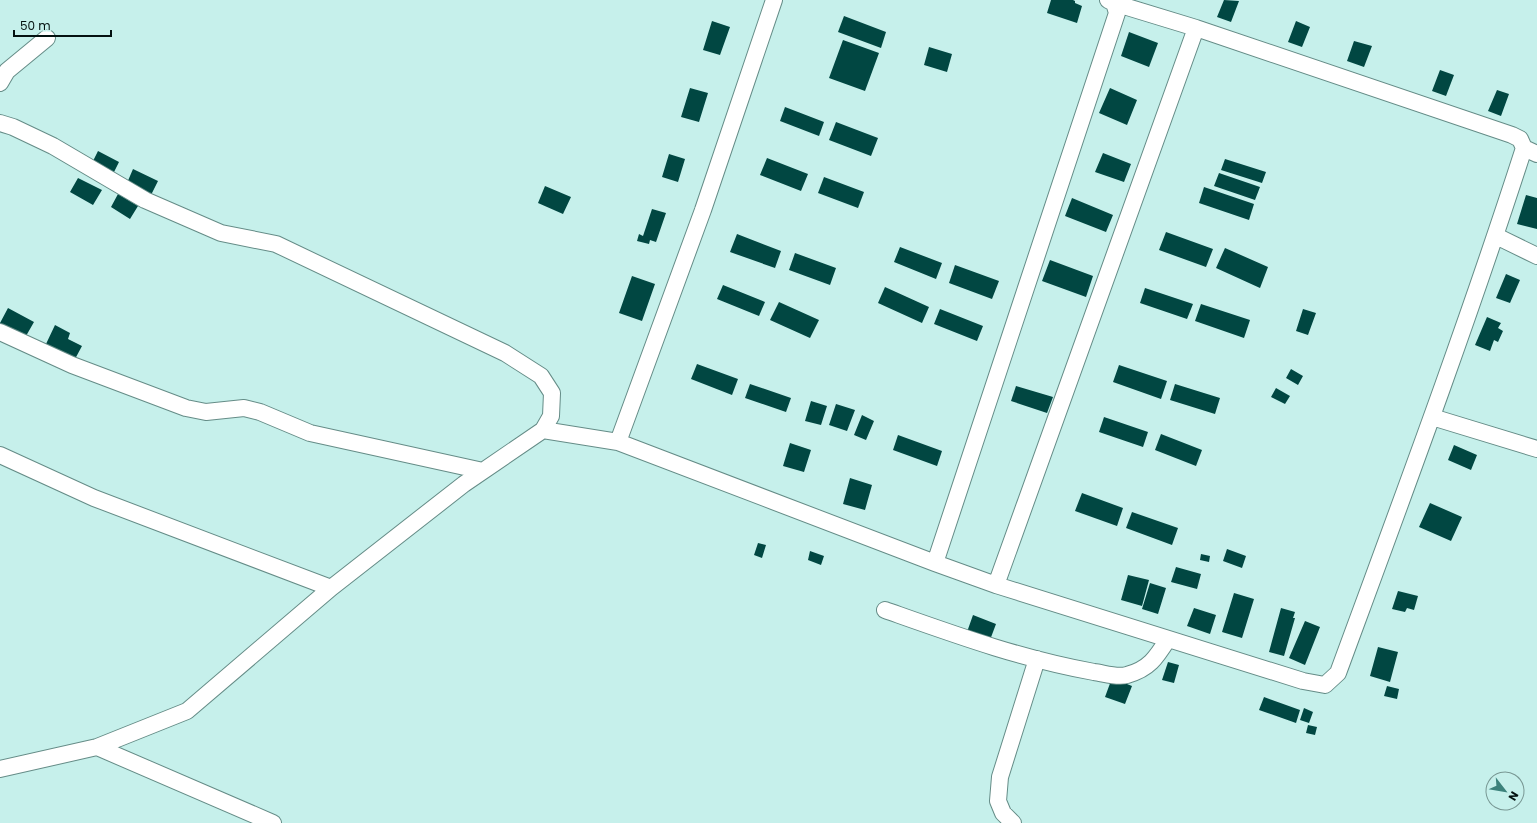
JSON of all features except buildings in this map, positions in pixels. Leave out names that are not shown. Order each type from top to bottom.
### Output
[{"type":"street","points":[[618,442],[703,210],[774,0]]},
{"type":"street","points":[[543,430],[618,442],[996,585],[1303,681],[1325,685],[1338,673],[1432,417],[1496,236],[1530,151],[1520,139],[1512,135],[1196,28],[1111,2]]},
{"type":"street","points":[[935,563],[1117,13],[1111,2]]},
{"type":"street","points":[[996,585],[1196,28]]},
{"type":"street","points":[[0,83],[7,71],[47,38]]},
{"type":"street","points":[[0,123],[13,126],[53,146],[145,200],[221,233],[276,244],[290,252],[505,353],[542,376],[552,393],[550,416],[543,430],[483,471],[331,588],[187,711],[97,748],[0,769]]},
{"type":"street","points":[[1496,236],[1537,256]]},
{"type":"street","points":[[0,332],[72,364],[186,408],[206,412],[244,408],[260,412],[317,434],[483,471]]},
{"type":"street","points":[[1432,417],[1537,449]]},
{"type":"street","points":[[0,455],[94,498],[331,588]]},
{"type":"street","points":[[885,610],[990,647],[1060,666],[1125,676],[1141,670],[1155,661],[1168,639]]},
{"type":"street","points":[[1013,823],[1003,813],[998,801],[1000,777],[1037,659]]},
{"type":"street","points":[[97,748],[273,823]]}]
